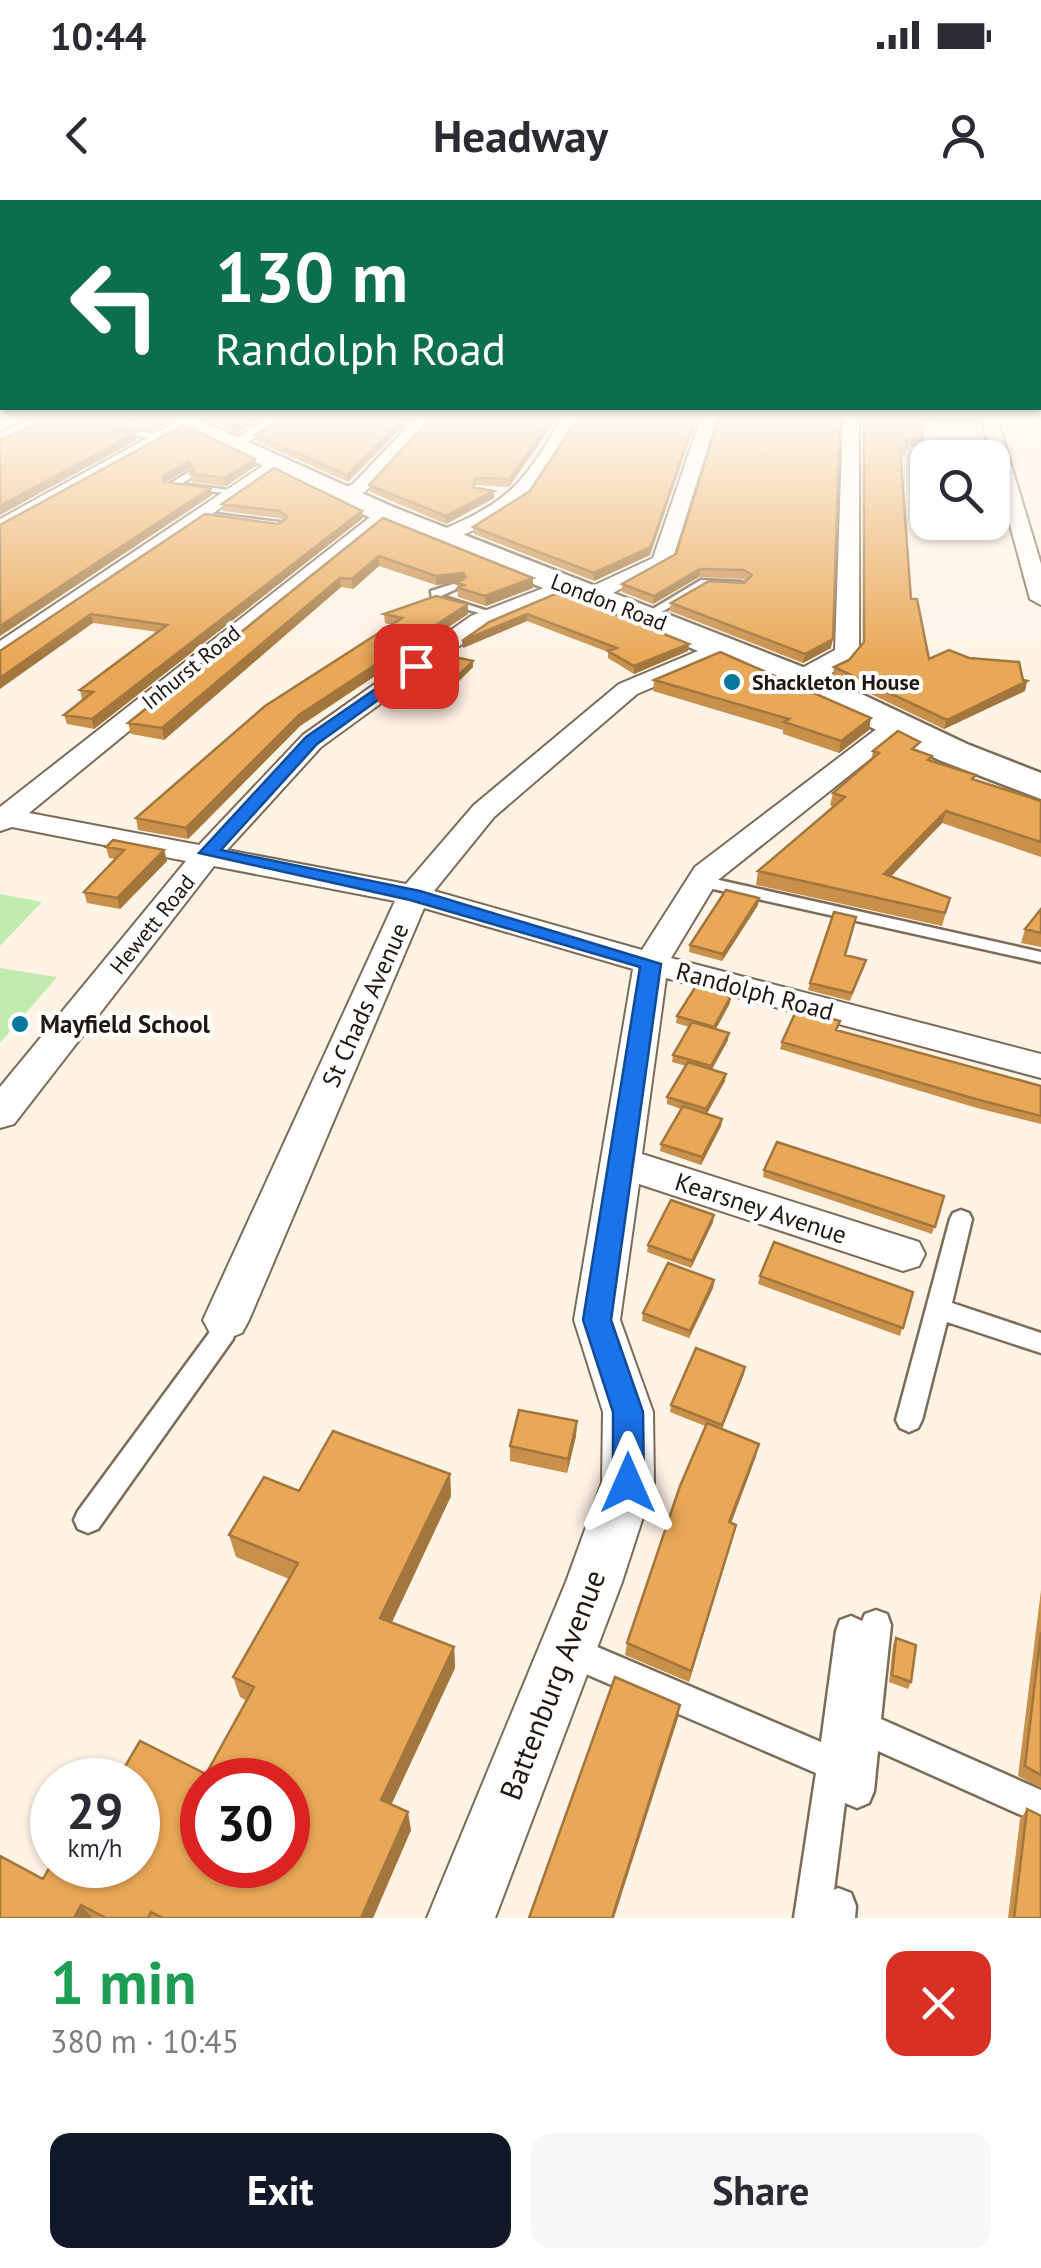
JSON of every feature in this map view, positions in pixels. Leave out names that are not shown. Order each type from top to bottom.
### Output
[{"type":"main road","name":"London Road","points":[[351,498],[800,679],[896,726],[1040,785]]},
{"type":"street","points":[[0,526],[48,498]]},
{"type":"street","points":[[0,651],[223,498]]},
{"type":"street","points":[[441,536],[502,512],[520,498]]},
{"type":"street","name":"Hewett Road","points":[[0,1114],[208,853],[312,741],[490,615],[662,561],[683,498]]},
{"type":"street","points":[[800,679],[837,662],[847,652],[850,498]]},
{"type":"street","points":[[1011,498],[1041,599]]},
{"type":"street","name":"Inhurst Road","points":[[2,818],[383,513]]},
{"type":"street","name":"St Chads Avenue","points":[[226,1320],[414,895],[484,811],[628,689],[648,677],[725,648]]},
{"type":"street","name":"Battenburg Avenue","points":[[461,1918],[628,1483],[628,1412],[597,1320],[650,964],[701,880],[896,726]]},
{"type":"street","name":"Randolph Road","points":[[2,818],[208,853],[414,895],[650,964],[1041,1066]]},
{"type":"street","name":"Kearsney Avenue","points":[[618,1162],[903,1254]]},
{"type":"lane","points":[[198,515],[279,525]]},
{"type":"lane","points":[[647,616],[705,582],[741,585]]},
{"type":"lane","points":[[456,586],[434,593],[436,598],[490,615]]},
{"type":"lane","points":[[701,880],[1041,957]]},
{"type":"lane","points":[[909,1420],[962,1220]]},
{"type":"lane","points":[[938,1309],[1041,1344]]},
{"type":"lane","points":[[88,1520],[224,1332],[226,1320]]},
{"type":"lane","points":[[829,1914],[834,1764],[863,1628],[864,1728],[856,1791]]},
{"type":"lane","points":[[567,1650],[834,1764]]},
{"type":"lane","points":[[864,1728],[1041,1807]]},
{"type":"green space","name":"Mayfield School","points":[[0,894],[42,902],[0,946]]},
{"type":"green space","points":[[0,968],[57,977],[0,1043]]},
{"type":"building","points":[[49,498],[195,498],[0,626],[0,525]]},
{"type":"building","points":[[230,498],[336,498],[362,511],[92,719],[64,715],[93,692],[80,690],[167,625],[91,614],[0,678],[0,651],[205,514],[278,524],[287,516],[279,511],[222,504]]},
{"type":"building","points":[[402,498],[480,498],[446,516]]},
{"type":"building","points":[[519,498],[668,498],[651,547],[594,573],[473,527]]},
{"type":"building","points":[[694,498],[837,498],[833,639],[805,654],[671,603],[709,581],[744,583],[752,575],[744,570],[700,569],[654,596],[622,584],[676,554]]},
{"type":"building","points":[[864,498],[904,498],[911,599],[917,599],[929,659],[949,650],[969,658],[1019,662],[1023,680],[1027,681],[947,720],[834,667],[849,660],[864,642]]},
{"type":"building","points":[[383,518],[533,578],[485,596],[458,588],[464,585],[457,583],[466,577],[463,573],[436,576],[379,556],[352,579],[340,578],[162,728],[128,723]]},
{"type":"building","points":[[560,592],[689,644],[634,666],[608,651],[617,648],[527,614],[462,641],[489,622]]},
{"type":"building","points":[[436,596],[468,604],[299,715],[186,828],[136,818],[265,706],[402,618],[384,614]]},
{"type":"building","points":[[720,652],[871,718],[841,741],[784,722],[789,719],[654,680]]},
{"type":"building","points":[[446,655],[473,661],[442,688],[407,682]]},
{"type":"building","points":[[898,731],[920,742],[912,749],[932,756],[928,760],[1041,801],[1041,842],[946,811],[884,874],[950,898],[945,913],[758,871],[845,797],[833,793]]},
{"type":"building","points":[[113,840],[164,850],[117,898],[84,892],[124,850],[106,847]]},
{"type":"building","points":[[726,890],[759,898],[723,954],[690,945]]},
{"type":"building","points":[[1041,909],[1041,933],[1025,929]]},
{"type":"building","points":[[834,912],[856,917],[845,955],[866,960],[852,993],[810,983]]},
{"type":"building","points":[[696,986],[731,996],[714,1027],[677,1016]]},
{"type":"building","points":[[797,1009],[840,1021],[836,1030],[1041,1086],[1041,1116],[782,1042]]},
{"type":"building","points":[[692,1022],[729,1033],[711,1066],[673,1055]]},
{"type":"building","points":[[688,1062],[726,1074],[706,1109],[667,1097]]},
{"type":"building","points":[[683,1106],[722,1119],[702,1157],[661,1144]]},
{"type":"building","points":[[777,1142],[944,1196],[935,1227],[764,1170]]},
{"type":"building","points":[[671,1200],[714,1215],[692,1261],[648,1245]]},
{"type":"building","points":[[774,1242],[913,1292],[903,1328],[760,1276]]},
{"type":"building","points":[[668,1263],[714,1280],[690,1331],[643,1313]]},
{"type":"building","points":[[696,1348],[745,1367],[722,1425],[671,1405]]},
{"type":"building","points":[[519,1410],[577,1421],[568,1459],[510,1446]]},
{"type":"building","points":[[707,1423],[759,1444],[729,1522],[736,1525],[691,1671],[627,1643],[680,1486]]},
{"type":"building","points":[[333,1431],[450,1474],[380,1618],[454,1647],[381,1800],[408,1812],[361,1918],[163,1918],[151,1912],[148,1918],[106,1918],[81,1905],[74,1918],[0,1918],[0,1856],[30,1872],[30,1888],[160,1888],[160,1758],[130,1758],[140,1741],[180,1761],[180,1888],[310,1888],[310,1758],[215,1758],[254,1687],[233,1677],[298,1563],[229,1535],[264,1477],[299,1491]]},
{"type":"building","points":[[1041,1632],[1041,1775],[1025,1766]]},
{"type":"building","points":[[896,1638],[916,1645],[911,1682],[892,1675]]},
{"type":"building","points":[[615,1677],[680,1705],[612,1918],[529,1918]]},
{"type":"building","points":[[1027,1809],[1041,1816],[1041,1918],[1014,1918]]},
{"type":"place","name":"Shackleton House","points":[[732,682]]},
{"type":"place","name":"Mayfield School","points":[[20,1024]]},
{"type":"route","points":[[416,666],[312,741],[208,853],[414,895],[650,964],[597,1320],[628,1412],[628,1483]]}]
